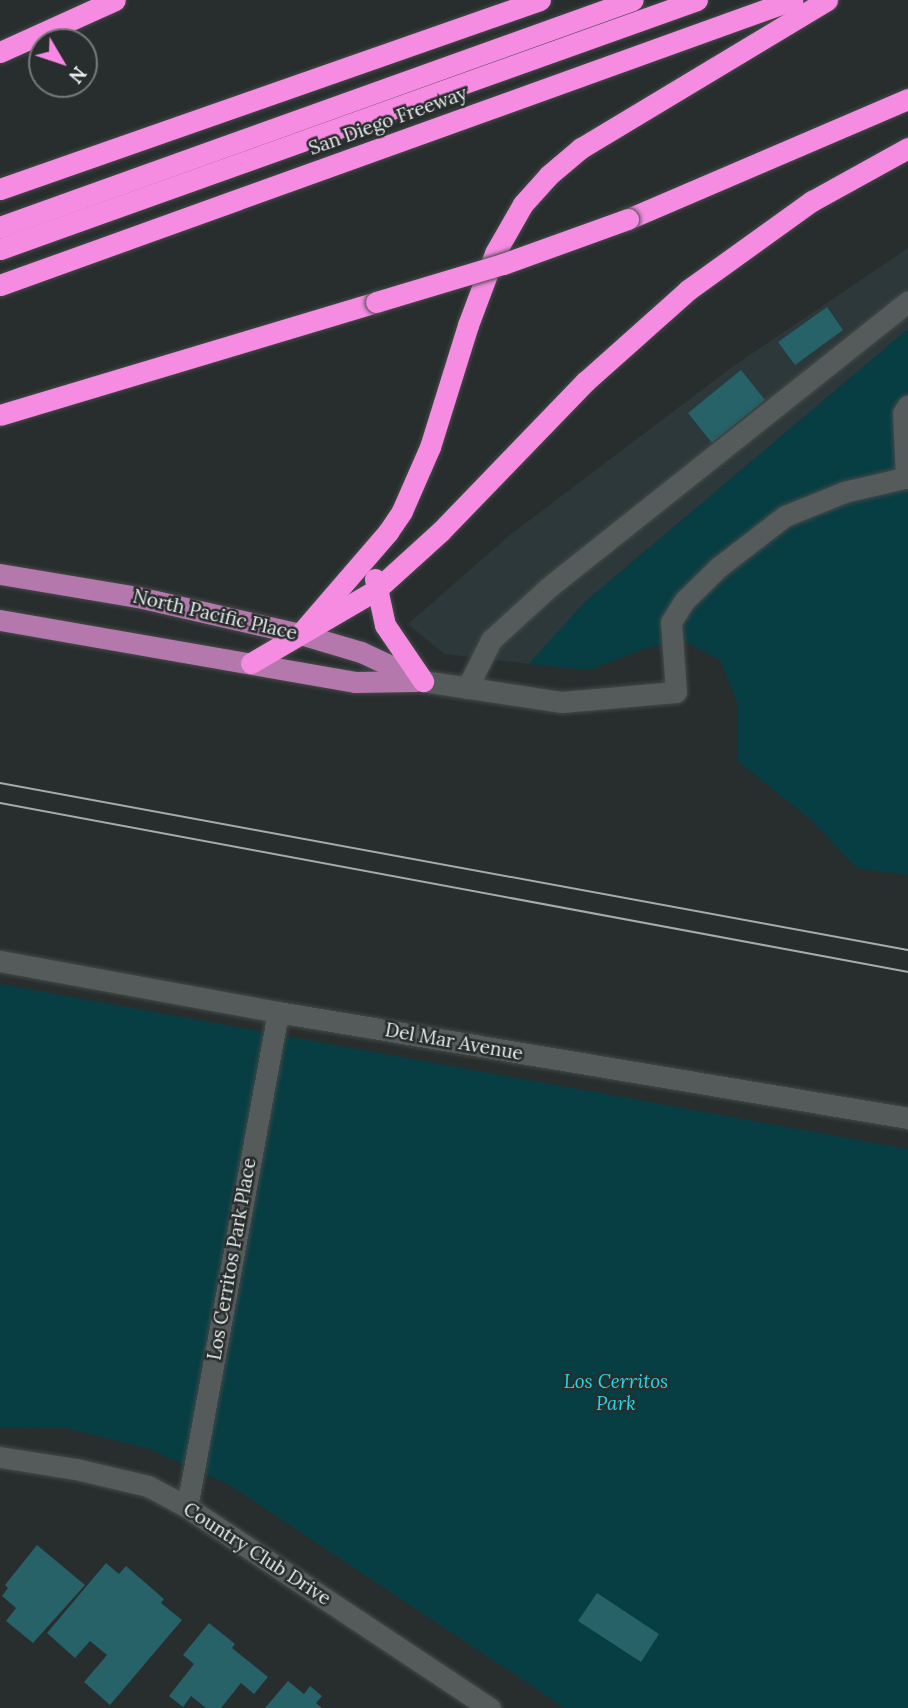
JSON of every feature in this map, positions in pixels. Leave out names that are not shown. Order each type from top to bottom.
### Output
[{"type":"highway","points":[[0,52],[115,0]]},
{"type":"highway","points":[[0,189],[540,0]]},
{"type":"highway","points":[[0,227],[633,0]]},
{"type":"highway","points":[[0,249],[697,0]]},
{"type":"highway","name":"San Diego Freeway","points":[[0,285],[792,0]]},
{"type":"highway","points":[[300,634],[388,533],[417,482],[490,265],[523,204],[549,175],[581,148],[827,0]]},
{"type":"highway","points":[[0,415],[503,264],[628,219],[908,99]]},
{"type":"highway","points":[[251,663],[376,590],[441,531],[586,382],[688,289],[812,201],[908,148]]},
{"type":"highway","points":[[372,552],[376,590],[385,625],[423,681]]},
{"type":"main road","name":"North Pacific Place","points":[[0,574],[138,597],[300,634],[360,652],[423,681]]},
{"type":"main road","name":"North Pacific Place","points":[[0,620],[355,682],[423,681]]},
{"type":"street","points":[[467,688],[491,640],[549,587],[908,301]]},
{"type":"street","points":[[907,477],[903,413],[908,405]]},
{"type":"street","name":"North Pacific Place","points":[[423,681],[562,702],[676,692],[671,622],[685,600],[720,566],[785,516],[844,492],[907,477]]},
{"type":"street","name":"Del Mar Avenue","points":[[0,961],[278,1012],[908,1118]]},
{"type":"street","name":"Los Cerritos Park Place","points":[[187,1507],[278,1012]]},
{"type":"street","name":"Country Club Drive","points":[[0,1457],[76,1469],[148,1486],[187,1507],[490,1708]]},
{"type":"shaded area","points":[[908,248],[908,329],[585,602],[529,664],[444,654],[408,624],[511,534],[732,367]]},
{"type":"green space","points":[[908,329],[908,875],[857,868],[811,820],[738,761],[737,701],[720,660],[683,641],[644,649],[589,670],[529,664],[585,602]]},
{"type":"green space","name":"Los Cerritos Park","points":[[0,984],[908,1149],[908,1708],[565,1708],[228,1484],[147,1448],[65,1428],[0,1427]]},
{"type":"building","points":[[827,307],[843,330],[795,365],[778,342]]},
{"type":"building","points":[[741,370],[765,400],[712,443],[688,413]]},
{"type":"building","points":[[37,1545],[85,1585],[33,1643],[6,1621],[16,1608],[2,1596],[8,1588],[5,1585]]},
{"type":"building","points":[[106,1563],[119,1574],[126,1566],[164,1599],[161,1603],[182,1620],[110,1705],[84,1682],[107,1655],[90,1641],[75,1658],[47,1633]]},
{"type":"building","points":[[597,1593],[659,1634],[641,1662],[578,1621]]},
{"type":"building","points":[[209,1623],[235,1644],[232,1648],[268,1677],[254,1694],[241,1683],[221,1708],[206,1708],[191,1696],[183,1707],[169,1696],[194,1664],[183,1655]]},
{"type":"building","points":[[288,1681],[304,1694],[310,1686],[322,1696],[316,1703],[322,1708],[265,1708]]},
{"type":"tram line","points":[[0,783],[908,950]]},
{"type":"tram line","points":[[0,803],[908,972]]}]
